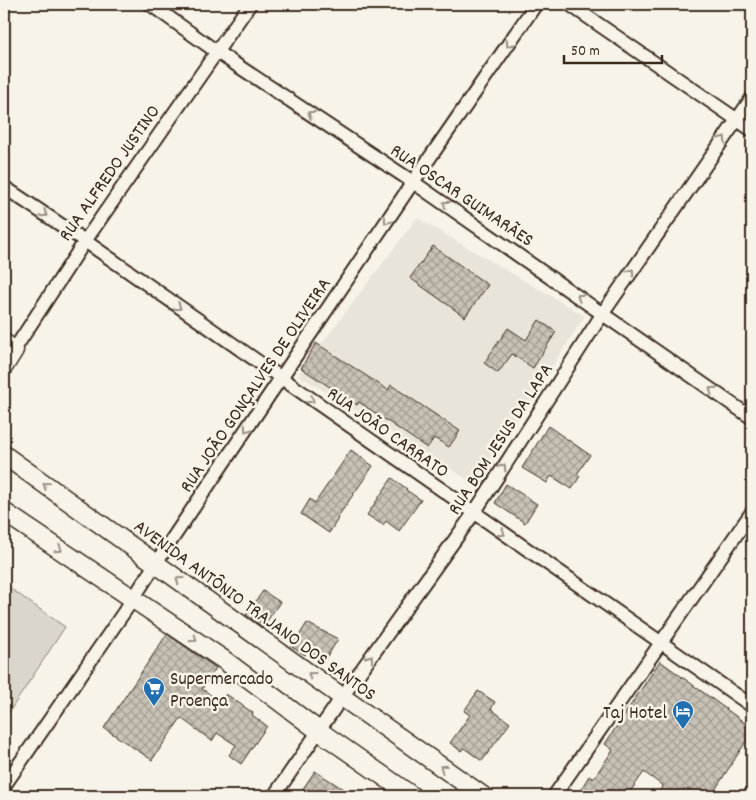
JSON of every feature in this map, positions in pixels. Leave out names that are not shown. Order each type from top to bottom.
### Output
[{"type":"main road","name":"RUA ALFREDO JUSTINO","points":[[4,366],[9,346]]},
{"type":"main road","name":"AVENIDA ANTÔNIO TRAJANO DOS SANTOS","points":[[4,455],[483,796]]},
{"type":"main road","points":[[4,512],[224,660],[412,796]]},
{"type":"street","name":"RUA OSCAR GUIMARÃES","points":[[150,4],[217,52],[413,182],[752,418]]},
{"type":"street","name":"RUA ALFREDO JUSTINO","points":[[9,346],[250,4]]},
{"type":"street","name":"RUA JOÃO GONÇALVES DE OLIVEIRA","points":[[4,786],[133,599],[413,182],[536,4]]},
{"type":"street","points":[[569,4],[752,130]]},
{"type":"street","name":"RUA BOM JESUS DA LAPA","points":[[274,796],[342,697],[474,513],[603,313],[752,98]]},
{"type":"street","name":"RUA JOÃO CARRATO","points":[[4,187],[752,706]]},
{"type":"street","points":[[554,796],[752,512]]},
{"type":"street","points":[[4,793],[8,796]]},
{"type":"shaded area","points":[[417,218],[585,316],[503,442],[473,483],[298,375]]},
{"type":"shaded area","points":[[4,584],[65,627],[4,720]]},
{"type":"building","points":[[433,246],[488,285],[465,317],[410,278]]},
{"type":"building","points":[[539,320],[556,332],[533,368],[512,354],[498,373],[484,363],[508,328],[526,340]]},
{"type":"building","points":[[316,343],[388,390],[391,385],[460,431],[449,447],[434,438],[427,448],[359,402],[357,405],[301,368]]},
{"type":"building","points":[[548,426],[590,455],[577,474],[580,476],[572,489],[551,476],[547,483],[522,468]]},
{"type":"building","points":[[351,450],[373,466],[337,518],[329,533],[301,514],[310,499],[315,503]]},
{"type":"building","points":[[392,478],[421,500],[399,531],[386,521],[383,525],[367,515]]},
{"type":"building","points":[[506,484],[537,504],[525,523],[495,503]]},
{"type":"building","points":[[263,591],[280,602],[263,627],[246,615]]},
{"type":"building","points":[[307,623],[338,639],[325,660],[307,650],[305,655],[292,647]]},
{"type":"building","name":"Supermercado Proença","points":[[167,634],[216,668],[202,689],[221,702],[226,694],[253,713],[252,715],[267,726],[241,764],[229,755],[236,745],[217,733],[212,741],[181,718],[152,760],[104,728]]},
{"type":"building","name":"Taj Hotel","points":[[660,661],[752,728],[752,732],[711,796],[656,796],[663,786],[644,772],[627,796],[592,796],[581,789],[589,776],[593,779],[613,750],[605,744]]},
{"type":"building","points":[[478,691],[495,702],[491,709],[510,723],[482,761],[464,748],[461,751],[450,743],[470,715],[464,711]]},
{"type":"building","points":[[315,771],[354,796],[298,796]]},
{"type":"place","name":"Supermercado Proença","points":[[154,707]]},
{"type":"place","name":"Taj Hotel","points":[[683,730]]}]
